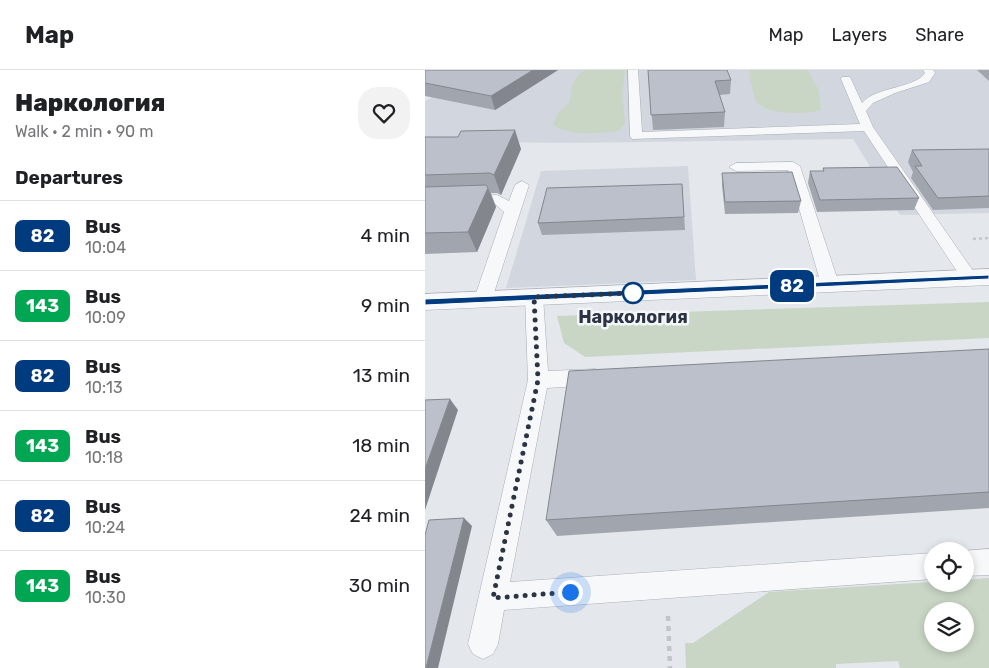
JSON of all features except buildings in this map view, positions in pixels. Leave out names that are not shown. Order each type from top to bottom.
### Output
[{"type":"street","points":[[425,302],[979,278]]},
{"type":"lane","points":[[633,70],[636,136],[867,127]]},
{"type":"lane","points":[[860,111],[869,101],[891,91],[925,80],[930,73],[928,70]]},
{"type":"lane","points":[[846,79],[867,127],[979,278]]},
{"type":"lane","points":[[736,167],[793,166],[830,284]]},
{"type":"lane","points":[[483,299],[522,185]]},
{"type":"lane","points":[[425,200],[497,199],[512,211]]},
{"type":"lane","points":[[483,644],[538,380],[534,297]]},
{"type":"lane","points":[[538,380],[617,376]]},
{"type":"lane","points":[[974,563],[989,562]]},
{"type":"lane","points":[[493,598],[924,567]]},
{"type":"path","points":[[667,584],[670,668]]},
{"type":"shaded area","points":[[480,70],[989,70],[989,213],[900,215],[853,139],[570,143],[425,141],[425,101]]},
{"type":"shaded area","points":[[688,166],[696,280],[506,288],[541,171]]},
{"type":"green space","points":[[585,70],[625,70],[622,94],[625,123],[619,131],[577,133],[553,125],[558,113],[570,102],[575,80]]},
{"type":"green space","points":[[749,70],[808,70],[819,91],[821,110],[806,113],[786,113],[761,106],[755,99]]},
{"type":"green space","points":[[989,302],[989,338],[585,357],[564,343],[557,316]]},
{"type":"green space","points":[[989,578],[989,668],[900,668],[898,661],[836,664],[836,668],[686,668],[685,643],[693,643],[769,592],[924,582],[924,592],[974,592],[974,579]]},
{"type":"bus line","name":"82","points":[[425,302],[989,277]]},
{"type":"place","name":"Наркология","points":[[633,293]]},
{"type":"route","points":[[570,592],[493,598],[538,380],[534,297],[633,293]]}]
